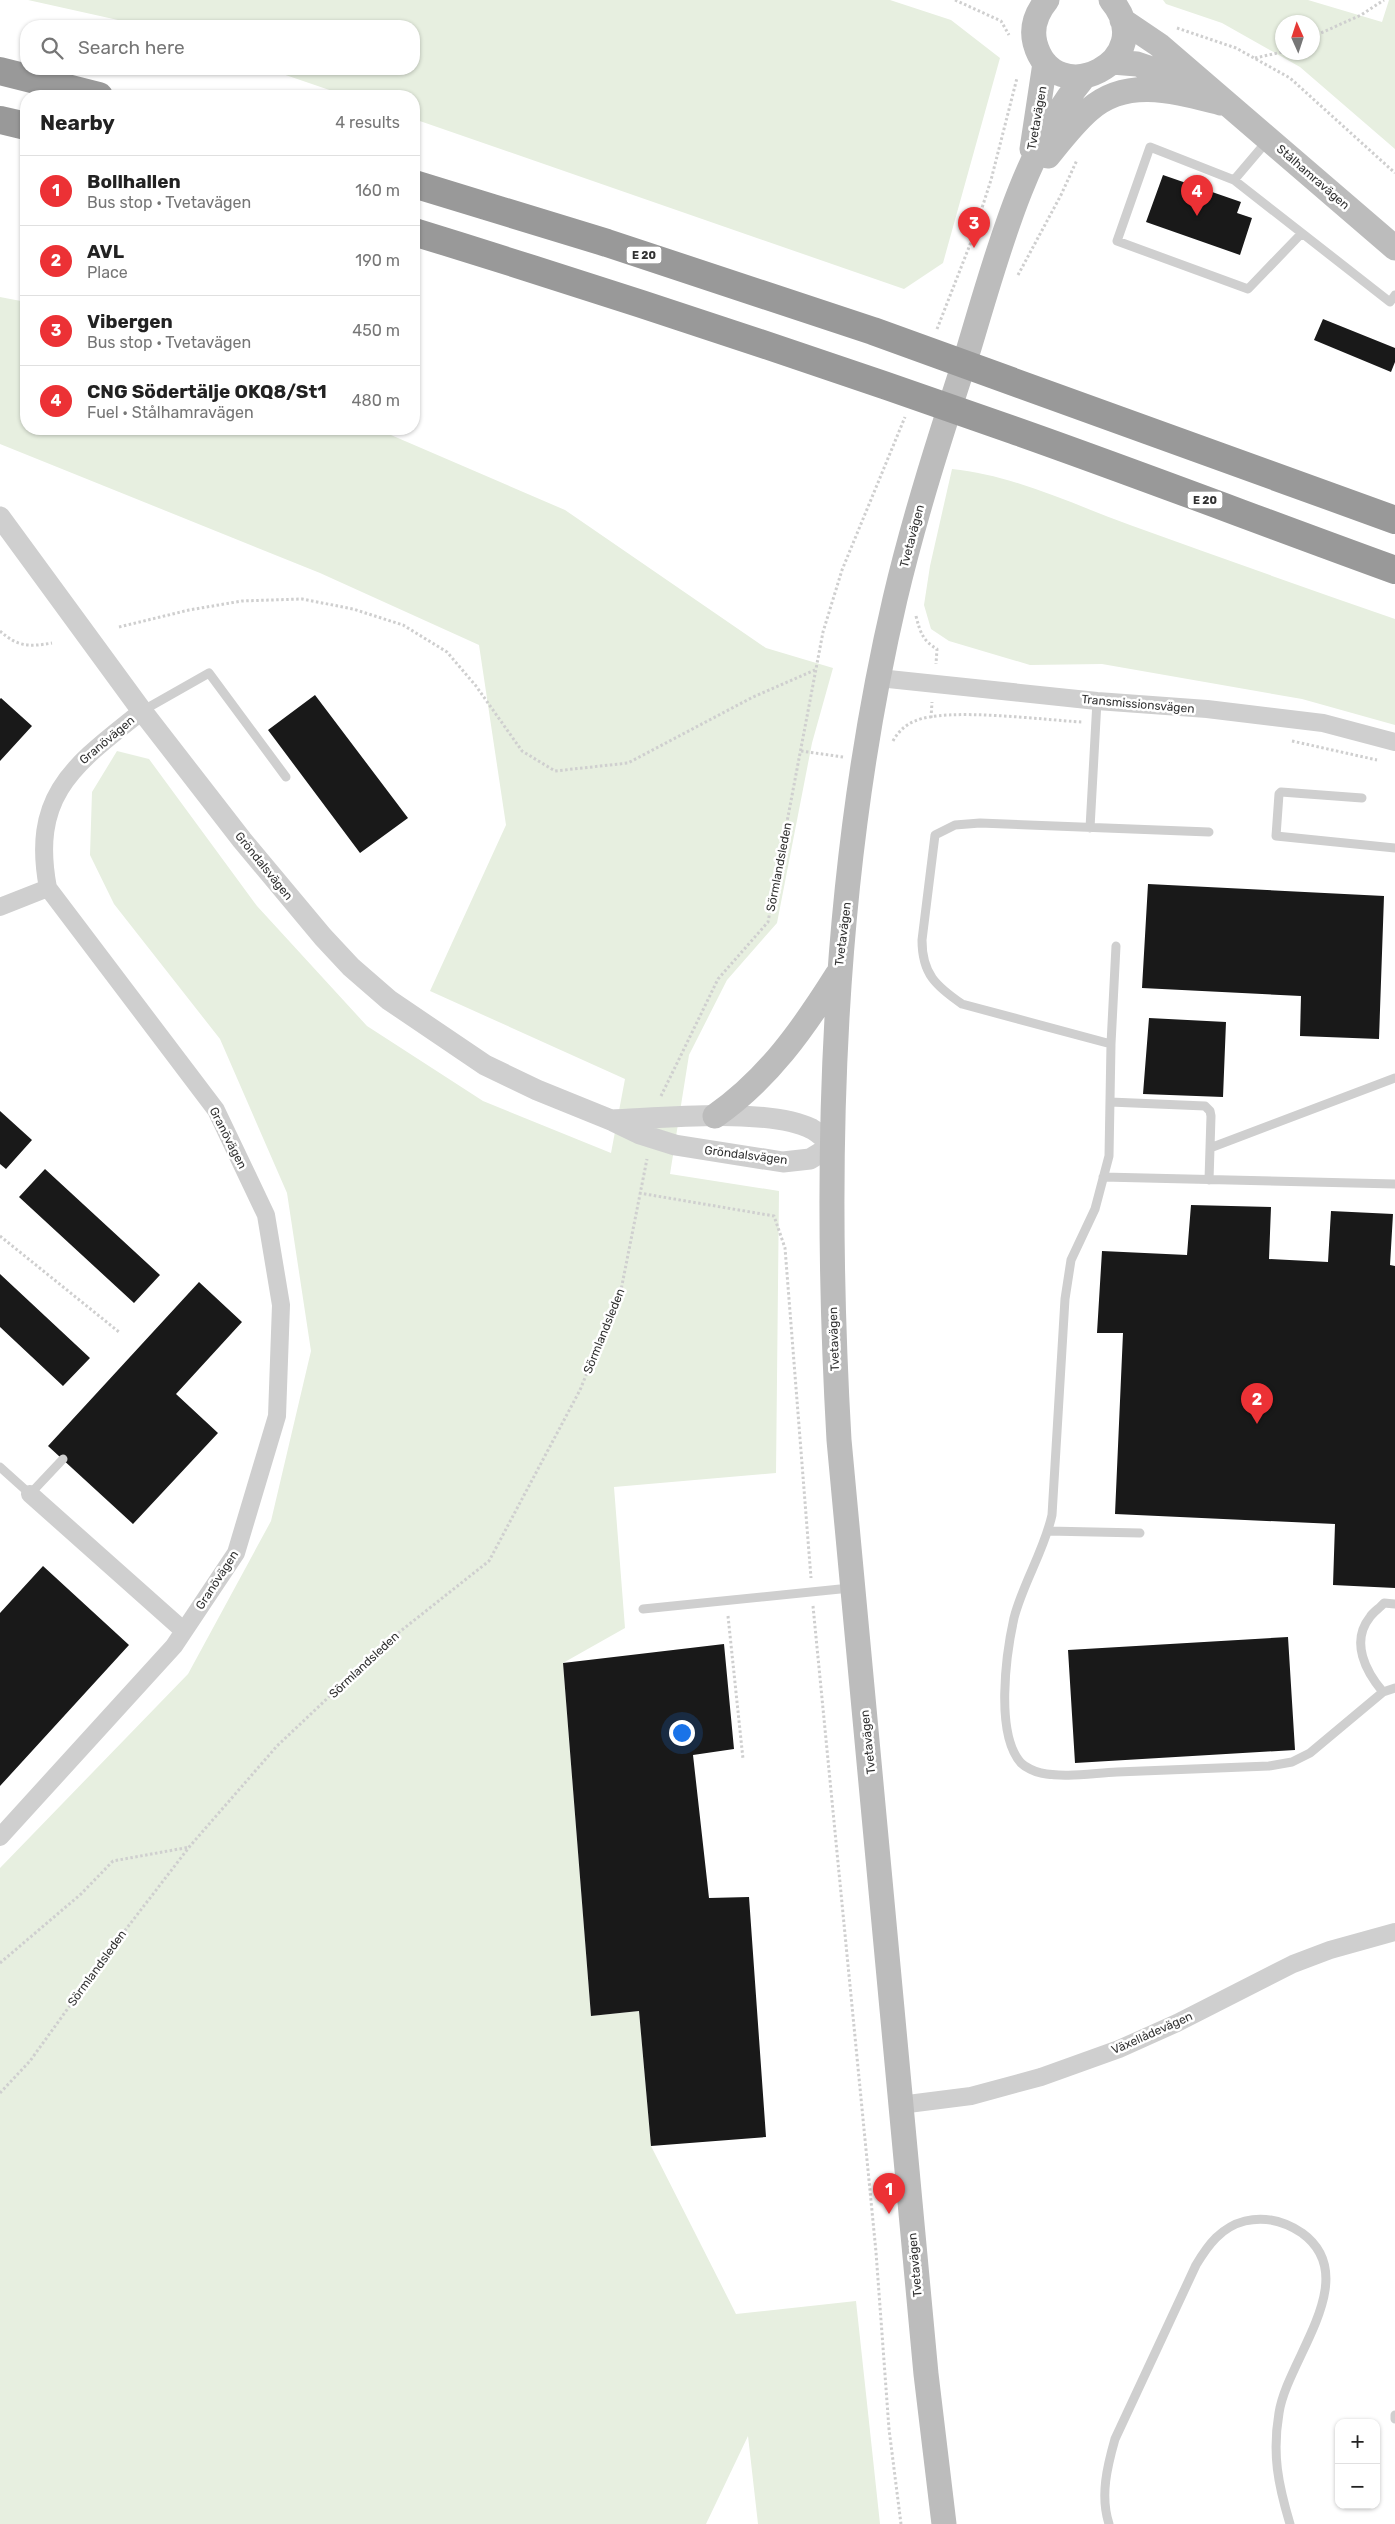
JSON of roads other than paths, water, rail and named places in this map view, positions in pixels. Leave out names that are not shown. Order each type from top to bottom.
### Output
[{"type":"highway","points":[[0,71],[75,90]]},
{"type":"highway","points":[[0,120],[20,125]]},
{"type":"highway","name":"E 20","points":[[420,186],[607,243],[873,331],[1395,520]]},
{"type":"highway","name":"E 20","points":[[420,234],[591,287],[859,376],[1014,430],[1395,570]]},
{"type":"main road","points":[[1047,0],[1037,15],[1034,32],[1037,48],[1045,63],[1063,74],[1084,77],[1099,72],[1112,62],[1122,47],[1117,7]]},
{"type":"main road","name":"Stålhamravägen","points":[[1117,7],[1205,86],[1395,248]]},
{"type":"main road","name":"Stålhamravägen","points":[[1112,62],[1137,64],[1205,86]]},
{"type":"main road","name":"Tvetavägen","points":[[1025,180],[1043,90],[1045,63]]},
{"type":"main road","name":"Tvetavägen","points":[[944,2524],[926,2374],[839,1440],[833,1340],[831,1232],[838,973],[863,769],[879,678],[896,598],[931,468],[1000,249],[1025,180],[1066,99],[1084,77]]},
{"type":"main road","name":"Stålhamravägen","points":[[1025,180],[1090,108],[1111,96],[1131,90],[1152,89],[1178,92],[1230,106]]},
{"type":"main road","points":[[715,1116],[736,1101],[772,1068],[809,1021],[838,973]]},
{"type":"street","name":"Gröndalsvägen","points":[[0,518],[142,711],[242,840],[323,937],[358,974],[389,1000],[485,1065],[537,1090],[640,1134],[675,1145],[783,1162],[810,1159],[833,1145],[812,1129],[787,1121],[715,1116],[611,1120]]},
{"type":"street","name":"Transmissionsvägen","points":[[879,678],[1096,701],[1207,709],[1323,723],[1395,742]]},
{"type":"street","name":"Granövägen","points":[[0,1837],[174,1646],[236,1553],[277,1416],[281,1305],[266,1215],[216,1110],[48,888],[43,862],[49,809],[61,784],[86,756],[142,711]]},
{"type":"street","points":[[0,907],[48,888]]},
{"type":"street","points":[[30,1494],[184,1631]]},
{"type":"street","name":"Växellådevägen","points":[[900,2105],[971,2096],[1040,2077],[1118,2049],[1177,2023],[1293,1964],[1330,1950],[1395,1932]]},
{"type":"lane","points":[[1234,180],[1269,139]]},
{"type":"lane","points":[[1301,234],[1248,289],[1117,241],[1150,147],[1234,180],[1390,302],[1395,295]]},
{"type":"lane","points":[[142,711],[209,673],[286,777]]},
{"type":"lane","points":[[1090,828],[1096,701]]},
{"type":"lane","points":[[1362,798],[1282,792],[1279,794],[1276,836],[1395,848]]},
{"type":"lane","points":[[1112,1044],[962,1004],[944,992],[930,977],[922,956],[935,835],[955,825],[980,823],[1209,832]]},
{"type":"lane","points":[[1116,946],[1109,1156],[1095,1209],[1071,1260],[1065,1298],[1054,1496],[1048,1532],[1015,1615],[1006,1669],[1010,1739],[1015,1754],[1023,1764],[1039,1773],[1076,1774],[1269,1766],[1292,1762],[1310,1753],[1383,1692],[1395,1688]]},
{"type":"lane","points":[[1210,1148],[1395,1078]]},
{"type":"lane","points":[[1110,1102],[1205,1106],[1212,1116],[1209,1180]]},
{"type":"lane","points":[[1103,1177],[1395,1184]]},
{"type":"lane","points":[[0,1467],[30,1494],[62,1459]]},
{"type":"lane","points":[[1048,1532],[1140,1533]]},
{"type":"lane","points":[[643,1609],[853,1588]]},
{"type":"lane","points":[[1383,1692],[1373,1680],[1364,1664],[1360,1643],[1369,1617],[1384,1604],[1395,1604]]},
{"type":"lane","points":[[1109,2524],[1104,2490],[1115,2440],[1144,2381],[1196,2265],[1208,2244],[1225,2229],[1244,2221],[1265,2219],[1286,2222],[1304,2235],[1318,2249],[1326,2270],[1322,2308],[1287,2381],[1275,2436],[1275,2463],[1290,2524]]},
{"type":"place","name":"CNG Södertälje OKQ8/St1","points":[[1197,216]]},
{"type":"place","name":"Vibergen","points":[[974,248]]},
{"type":"place","name":"AVL","points":[[1257,1424]]},
{"type":"place","name":"Bollhallen","points":[[889,2214]]}]
